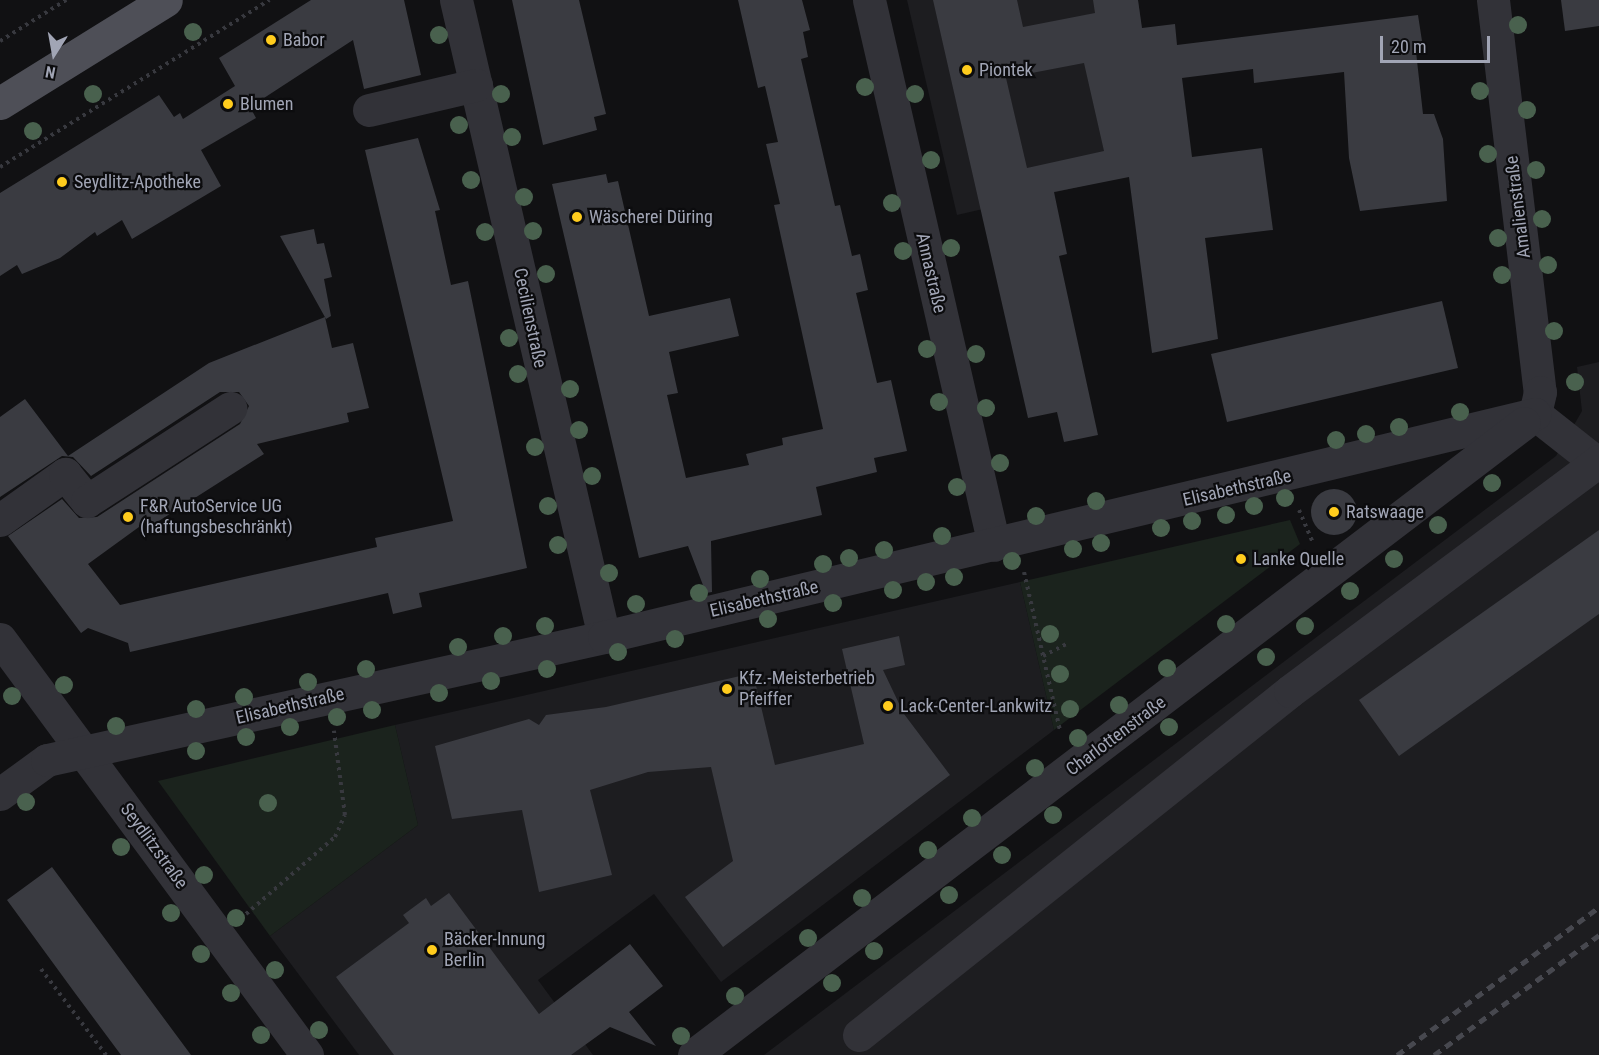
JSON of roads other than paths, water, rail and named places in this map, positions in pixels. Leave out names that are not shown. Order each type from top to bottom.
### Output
[{"type":"main road","points":[[0,103],[166,0]]},
{"type":"street","name":"Cecilienstraße","points":[[456,0],[604,637]]},
{"type":"street","name":"Annastraße","points":[[869,0],[994,545]]},
{"type":"street","name":"Amalienstraße","points":[[1493,0],[1540,392],[1535,414]]},
{"type":"street","points":[[369,110],[476,85]]},
{"type":"street","points":[[0,520],[65,474],[87,501],[230,408]]},
{"type":"street","points":[[859,1035],[1290,691],[1598,462],[1535,414]]},
{"type":"street","name":"Elisabethstraße","points":[[0,794],[47,760],[604,637],[1535,414]]},
{"type":"street","name":"Charlottenstraße","points":[[694,1055],[1535,414]]},
{"type":"street","name":"Seydlitzstraße","points":[[0,639],[308,1055]]},
{"type":"railway","points":[[1397,1055],[1599,907]]},
{"type":"railway","points":[[1434,1055],[1599,935]]},
{"type":"place","name":"Babor","points":[[271,40]]},
{"type":"place","name":"Piontek","points":[[967,70]]},
{"type":"place","name":"Blumen","points":[[228,104]]},
{"type":"place","name":"Seydlitz-Apotheke","points":[[62,182]]},
{"type":"place","name":"Wäscherei Düring","points":[[577,217]]},
{"type":"place","name":"Ratswaage","points":[[1334,512]]},
{"type":"place","name":"F&R AutoService UG (haftungsbeschränkt)","points":[[128,517]]},
{"type":"place","name":"Lanke Quelle","points":[[1241,559]]},
{"type":"place","name":"Kfz.-Meisterbetrieb Pfeiffer","points":[[727,689]]},
{"type":"place","name":"Lack-Center-Lankwitz","points":[[888,706]]},
{"type":"place","name":"Bäcker-Innung Berlin","points":[[432,950]]}]
